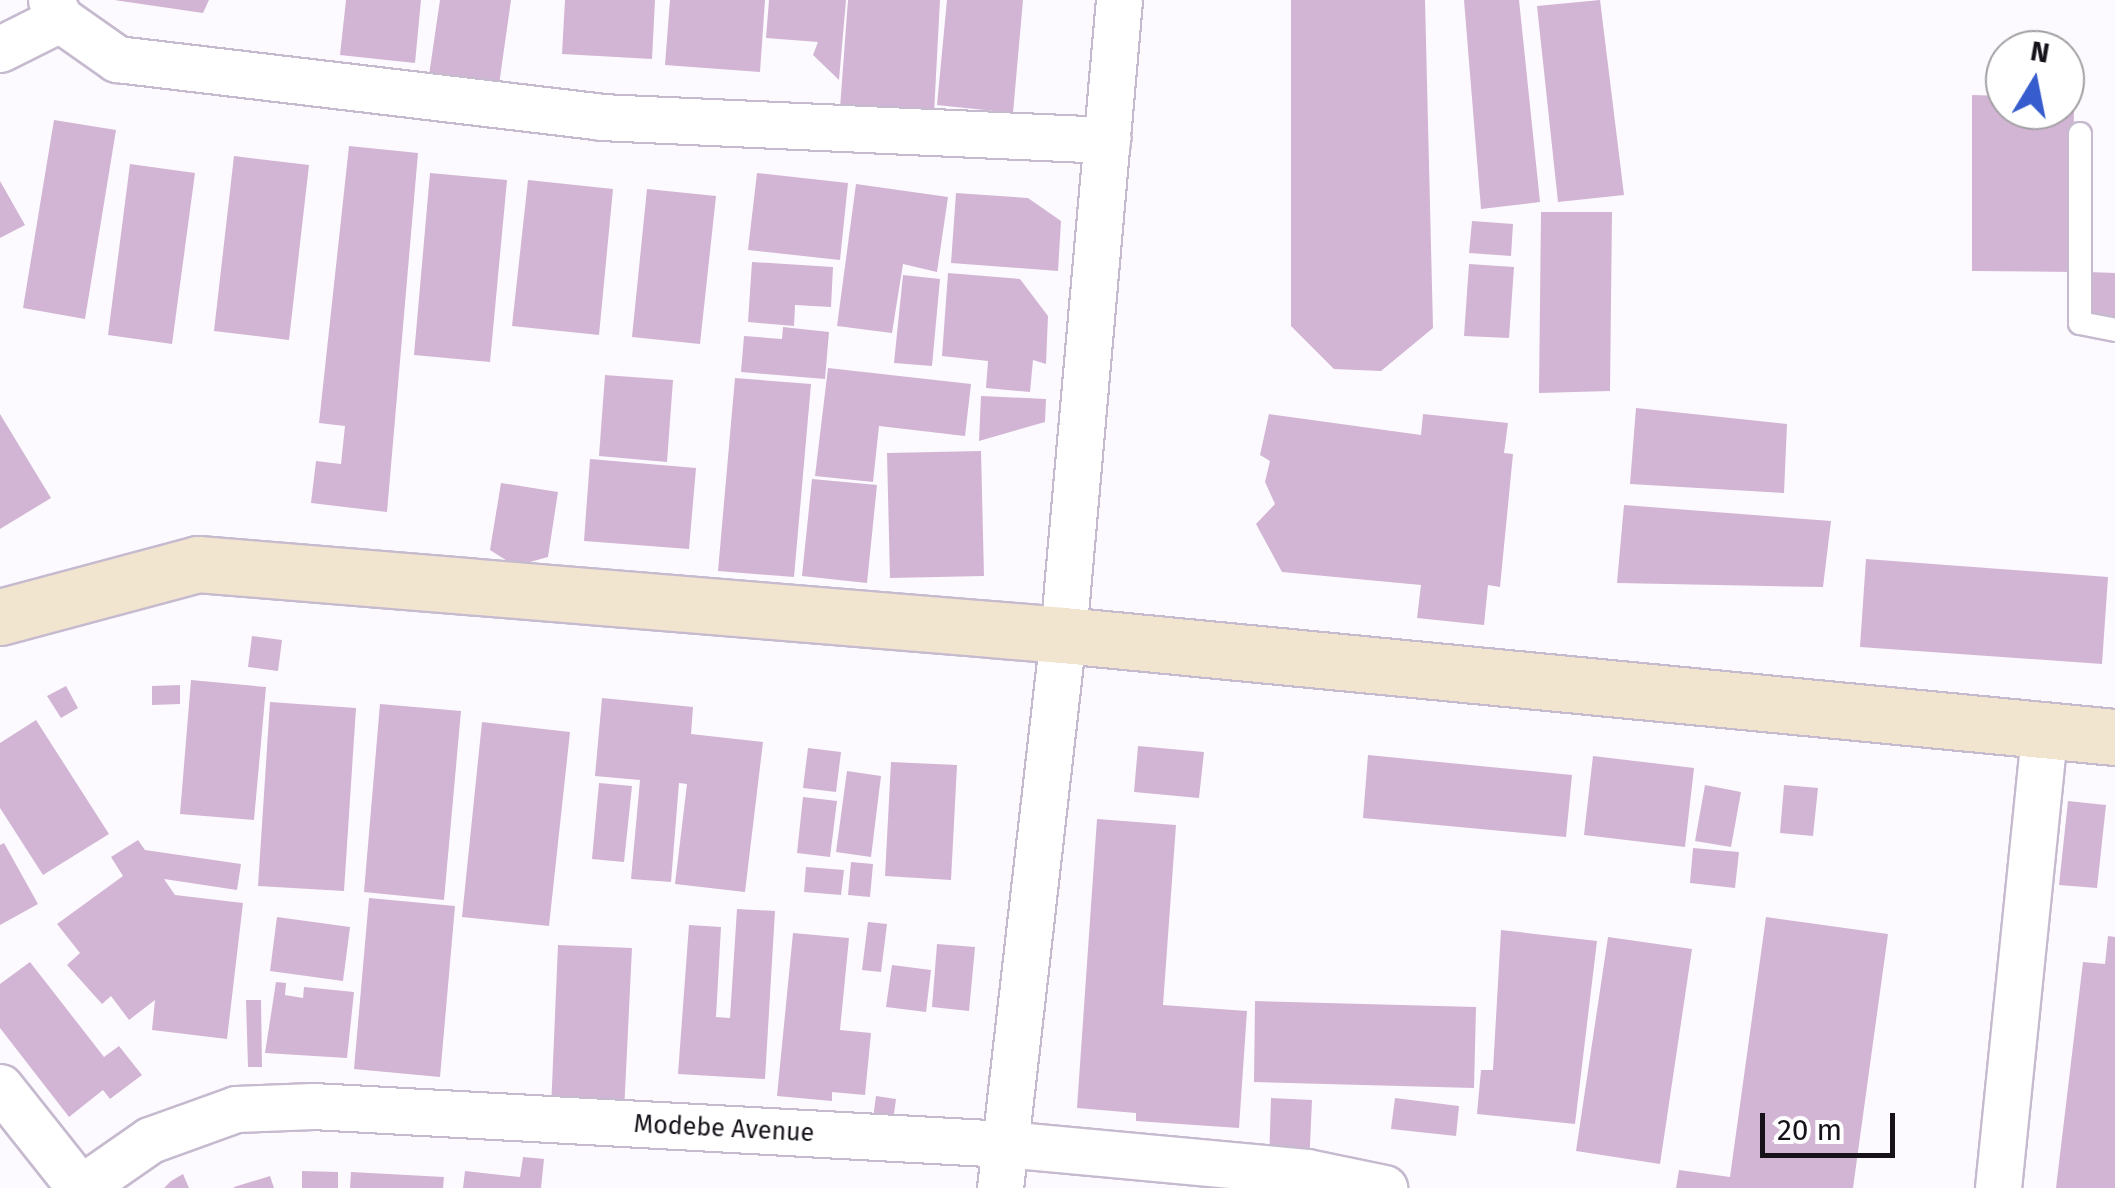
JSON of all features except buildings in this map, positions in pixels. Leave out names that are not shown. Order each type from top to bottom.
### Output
[{"type":"street","points":[[1002,1166],[1062,635],[1119,0]]},
{"type":"street","points":[[0,49],[56,10],[117,59],[582,115],[1107,140]]},
{"type":"street","points":[[0,617],[198,564],[1062,635],[2115,738]]},
{"type":"street","points":[[1998,1188],[2044,732]]},
{"type":"street","points":[[0,1087],[81,1188]]},
{"type":"street","name":"Modebe Avenue","points":[[81,1188],[150,1140],[236,1108],[313,1106],[1002,1166],[1307,1172],[1384,1188]]},
{"type":"lane","points":[[2080,134],[2080,322],[2115,330]]}]
